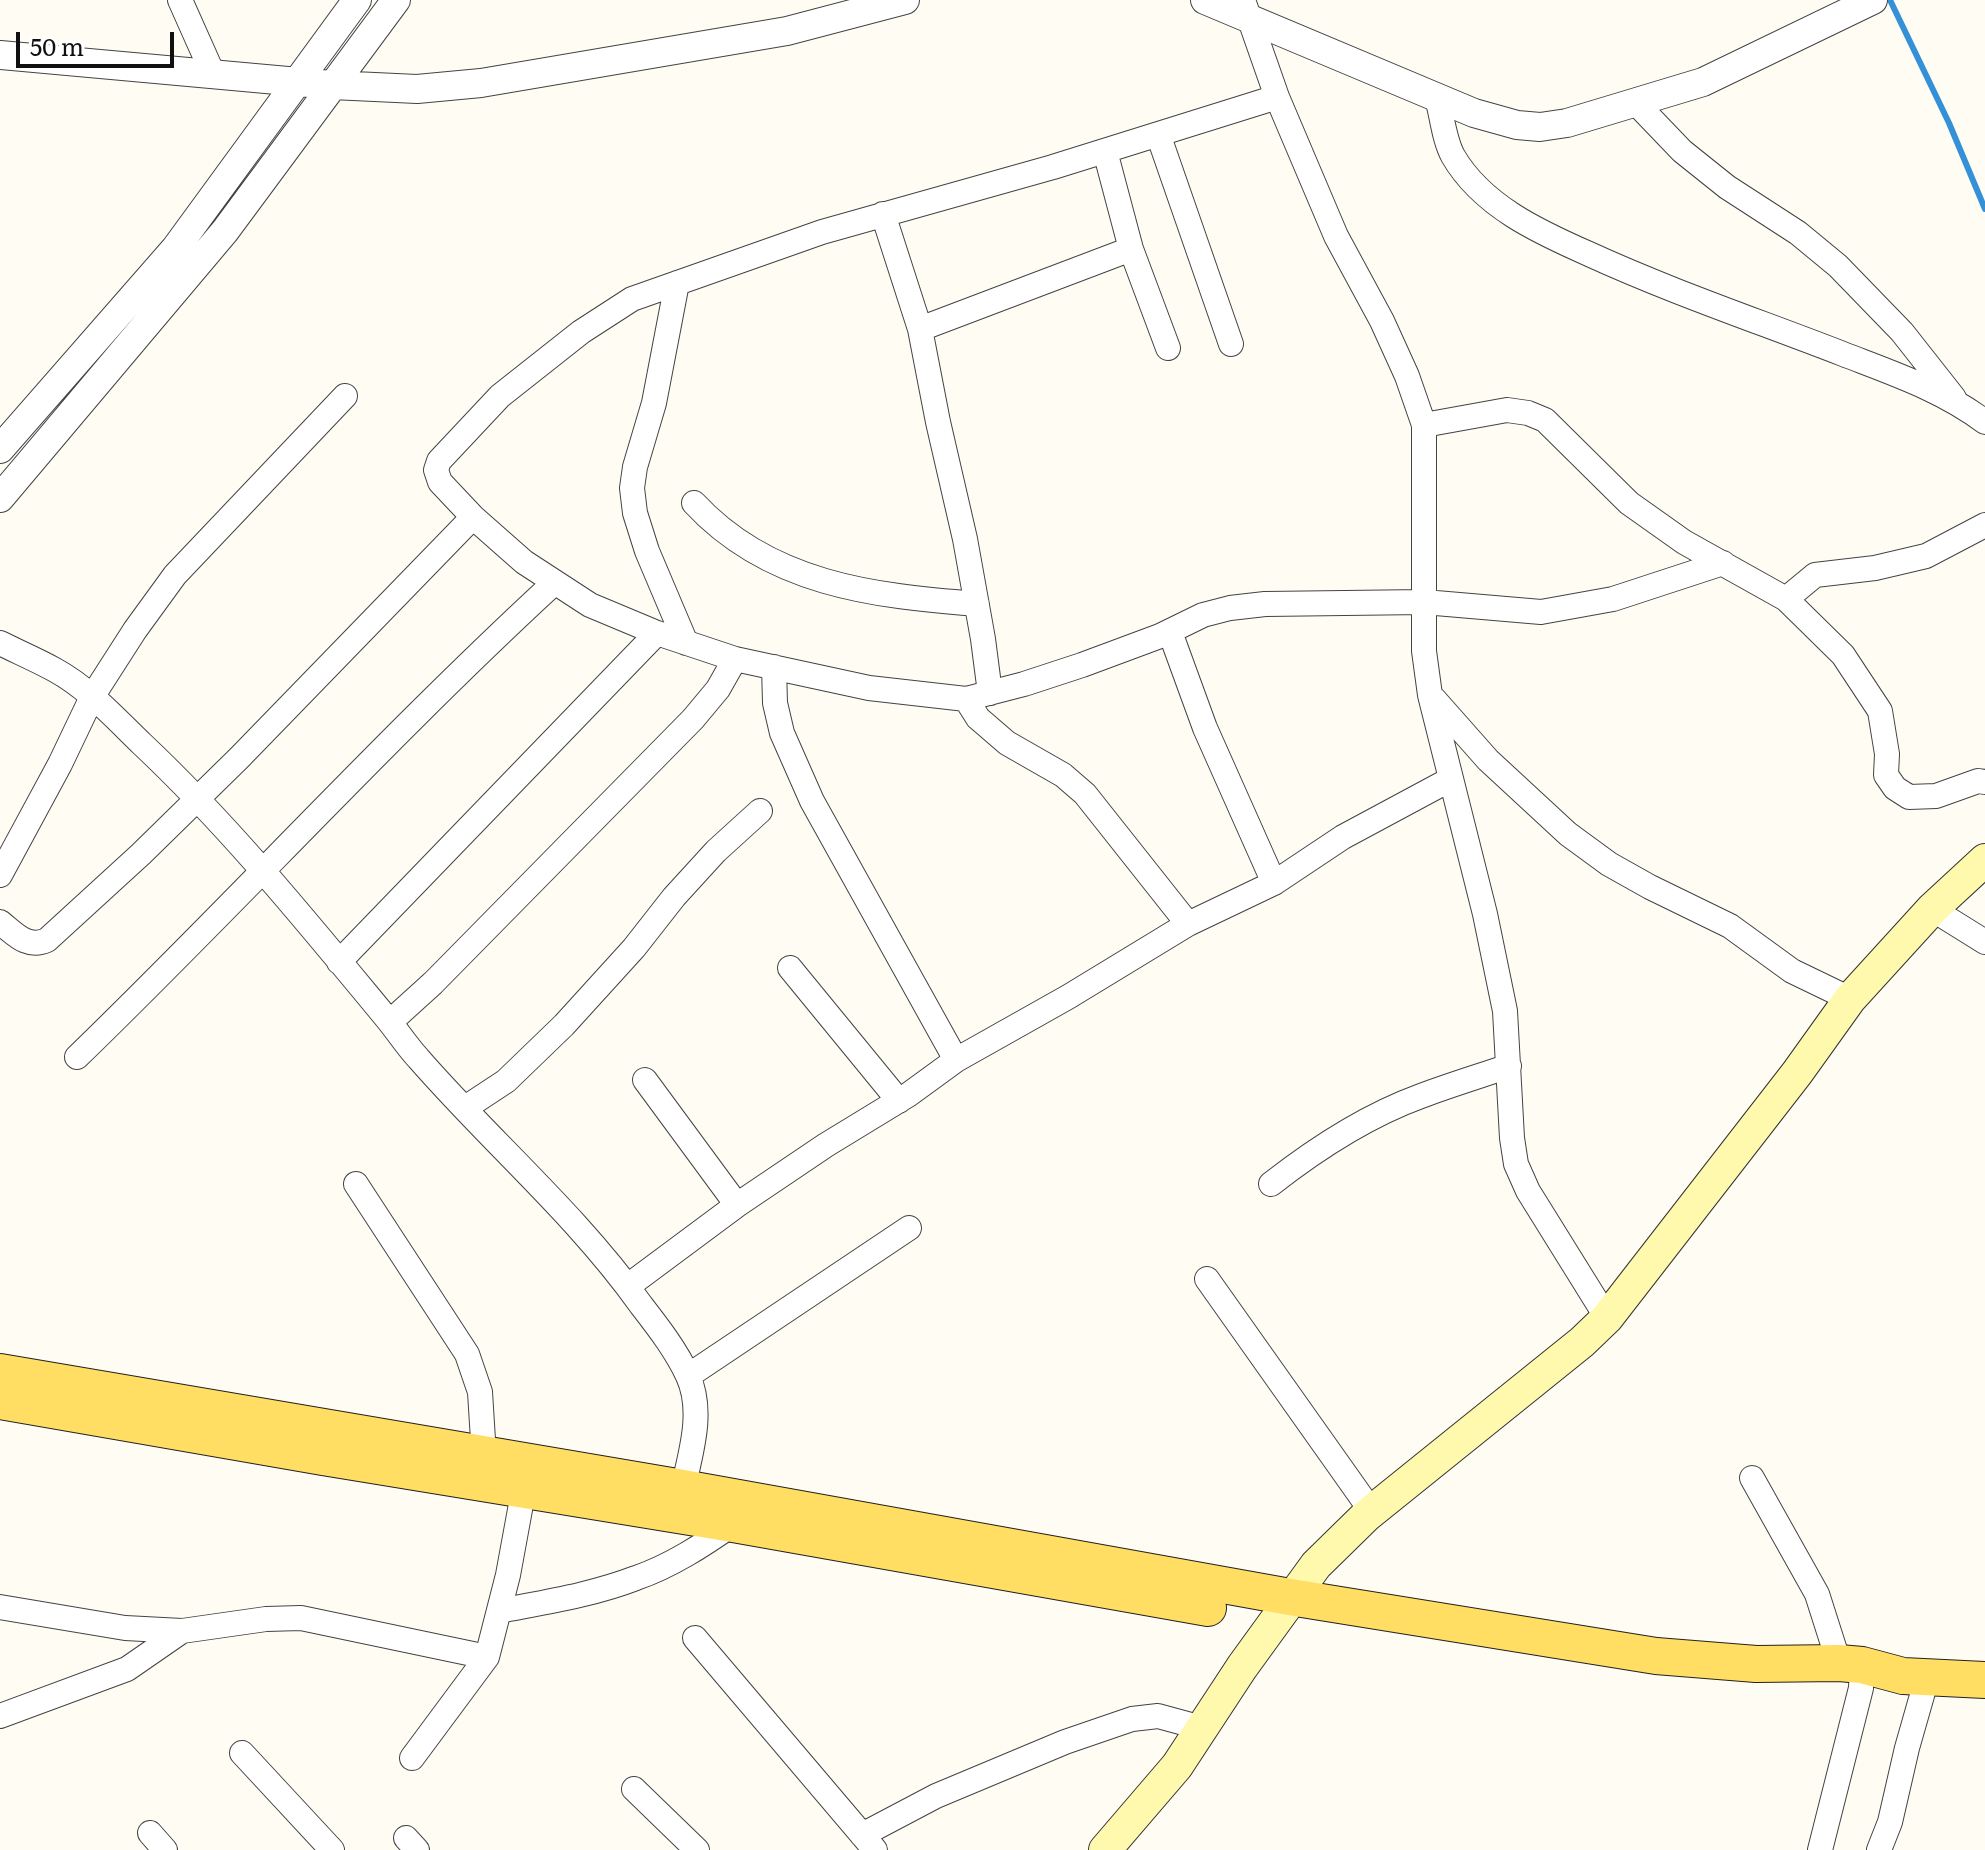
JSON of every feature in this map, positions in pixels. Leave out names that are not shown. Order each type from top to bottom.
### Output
[{"type":"main road","points":[[1105,1850],[1177,1766],[1283,1608],[1316,1565],[1372,1512],[1582,1342],[1607,1318],[1797,1073],[1850,999],[1932,909],[1985,860]]},
{"type":"main road","points":[[0,1372],[257,1431],[526,1476],[733,1524],[1101,1591],[1283,1608],[1656,1656],[1985,1680]]},
{"type":"main road","points":[[0,1401],[484,1456],[526,1476],[683,1488],[1283,1608]]},
{"type":"street","points":[[180,0],[213,74]]},
{"type":"street","points":[[0,498],[225,231],[396,0]]},
{"type":"street","points":[[0,55],[332,85],[417,89],[481,83],[787,31],[905,0]]},
{"type":"street","points":[[1205,0],[1246,9],[1474,113],[1517,125],[1540,127],[1567,123],[1703,82],[1866,1]]},
{"type":"street","points":[[0,449],[175,249],[299,82],[352,3]]},
{"type":"street","points":[[1246,9],[1277,97],[1336,236],[1382,321],[1407,376],[1424,425],[1424,651],[1430,695],[1485,914],[1505,1011],[1516,1164],[1528,1191],[1607,1318]]},
{"type":"street","points":[[1277,97],[1105,151],[822,232],[632,299],[581,332],[500,396],[445,455],[436,470],[440,482],[473,517],[524,562],[554,583],[590,605],[657,633],[735,659],[869,688],[966,699],[1053,675],[1170,632],[1203,615],[1230,608],[1265,604],[1424,602],[1541,612],[1613,599],[1723,563]]},
{"type":"street","points":[[1437,98],[1452,155],[1478,187],[1508,212],[1541,232],[1639,277],[1916,382],[1958,403],[1985,422]]},
{"type":"street","points":[[1635,102],[1682,151],[1727,187],[1798,233],[1838,266],[1902,332],[1958,403]]},
{"type":"street","points":[[1158,134],[1231,344]]},
{"type":"street","points":[[1105,151],[1131,249],[1168,348]]},
{"type":"street","points":[[883,214],[920,329],[977,604],[990,693]]},
{"type":"street","points":[[920,329],[1131,249]]},
{"type":"street","points":[[677,283],[654,403],[632,488],[635,513],[647,551],[686,643]]},
{"type":"street","points":[[0,875],[92,697],[135,630],[175,575],[345,396]]},
{"type":"street","points":[[1424,425],[1507,410],[1528,413],[1545,420],[1629,503],[1684,542],[1786,599],[1843,655],[1880,711],[1887,754],[1886,775],[1895,788],[1909,797],[1936,796],[1978,781],[1985,782]]},
{"type":"street","points":[[694,503],[716,527],[747,548],[786,567],[841,587],[894,597],[977,604]]},
{"type":"street","points":[[0,922],[26,943],[37,945],[47,940],[198,798],[473,517]]},
{"type":"street","points":[[1786,599],[1815,575],[1875,568],[1926,556],[1985,525]]},
{"type":"street","points":[[77,1057],[457,672],[554,583]]},
{"type":"street","points":[[1170,632],[1205,728],[1274,883]]},
{"type":"street","points":[[339,962],[657,633]]},
{"type":"street","points":[[0,643],[56,670],[92,697],[198,798],[262,869],[416,1057],[555,1199],[628,1286],[688,1376],[696,1404],[693,1446],[683,1488]]},
{"type":"street","points":[[390,1022],[433,983],[693,719],[718,689],[735,659]]},
{"type":"street","points":[[774,667],[775,703],[782,733],[806,787],[956,1060]]},
{"type":"street","points":[[1430,695],[1488,760],[1568,834],[1609,864],[1730,926],[1792,971],[1850,999]]},
{"type":"street","points":[[966,699],[978,718],[1007,743],[1063,775],[1085,794],[1188,924]]},
{"type":"street","points":[[628,1286],[737,1205],[899,1101],[956,1060],[1188,924],[1274,883],[1343,837],[1451,779]]},
{"type":"street","points":[[465,1108],[506,1081],[564,1025],[716,851],[760,811]]},
{"type":"street","points":[[1932,909],[1985,942]]},
{"type":"street","points":[[790,968],[899,1101]]},
{"type":"street","points":[[1271,1184],[1310,1153],[1357,1126],[1419,1096],[1509,1066]]},
{"type":"street","points":[[645,1080],[737,1205]]},
{"type":"street","points":[[356,1184],[467,1354],[480,1392],[484,1456]]},
{"type":"street","points":[[688,1376],[909,1228]]},
{"type":"street","points":[[1207,1279],[1372,1512]]},
{"type":"street","points":[[412,1758],[487,1657],[508,1575],[526,1476]]},
{"type":"street","points":[[1752,1478],[1817,1594],[1854,1672],[1820,1850]]},
{"type":"street","points":[[499,1611],[584,1595],[638,1578],[687,1554],[733,1524]]},
{"type":"street","points":[[0,1607],[125,1628],[182,1631],[266,1619],[301,1618],[487,1657]]},
{"type":"street","points":[[0,1716],[127,1669],[182,1631]]},
{"type":"street","points":[[695,1638],[868,1842],[936,1796],[1065,1742],[1132,1719],[1158,1716],[1202,1728]]},
{"type":"street","points":[[1879,1850],[1890,1822],[1907,1748],[1915,1677]]},
{"type":"street","points":[[242,1753],[332,1850]]},
{"type":"street","points":[[634,1789],[697,1850]]},
{"type":"waterway","points":[[1890,0],[1949,123],[1985,209]]}]
